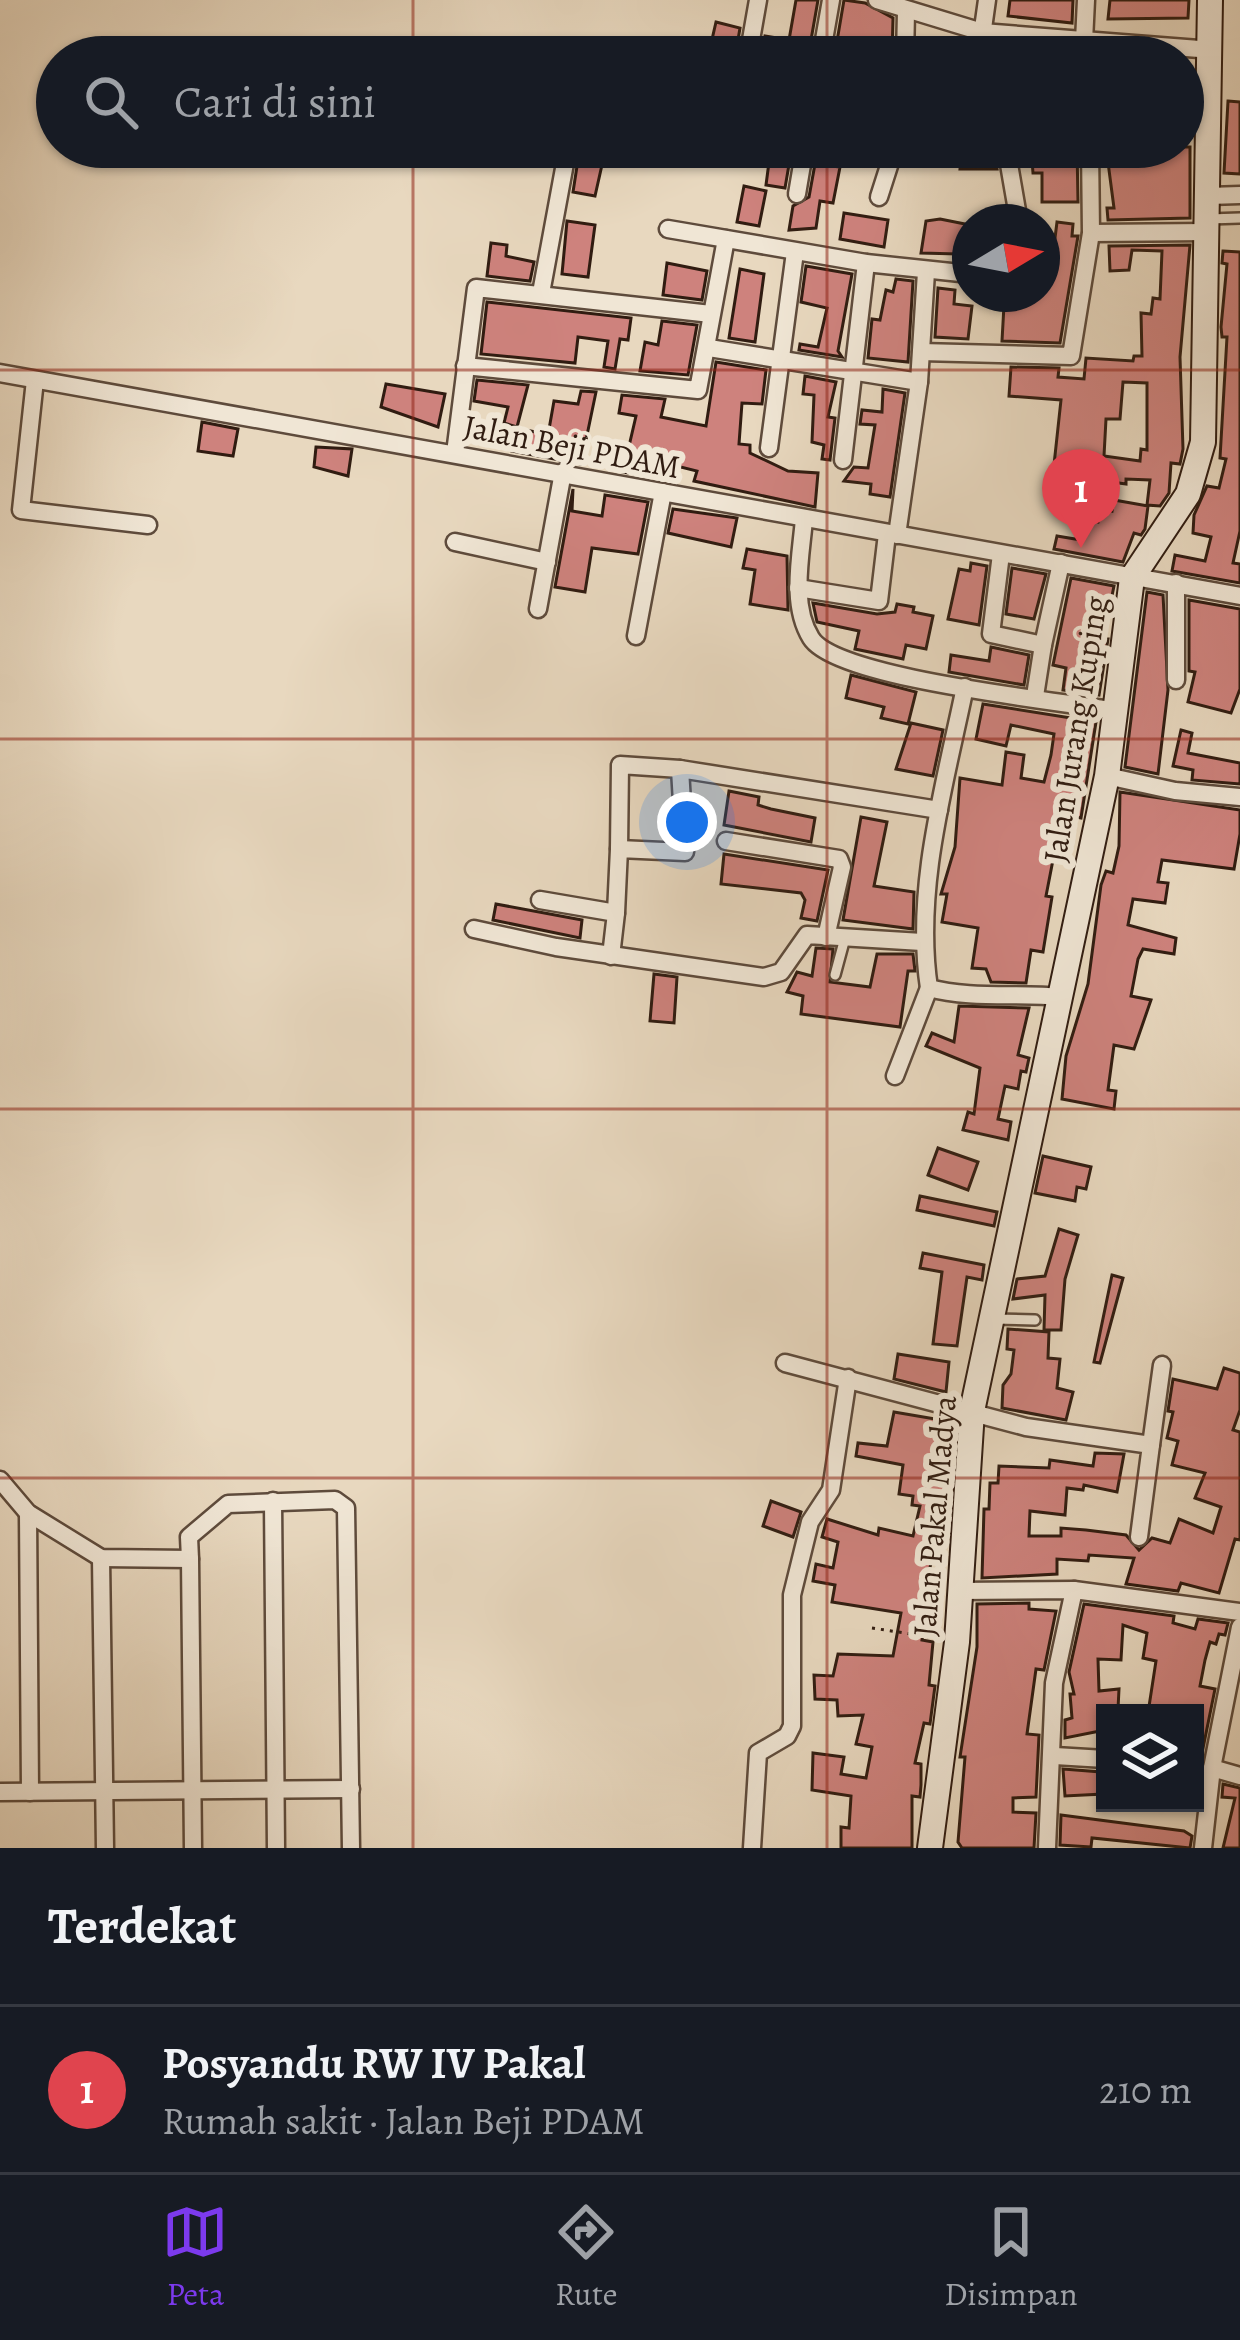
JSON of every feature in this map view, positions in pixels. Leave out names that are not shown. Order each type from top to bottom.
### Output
[{"type":"street","points":[[752,36],[758,0]]},
{"type":"street","points":[[825,36],[831,0]]},
{"type":"street","points":[[877,0],[906,12],[1010,36]]},
{"type":"street","points":[[982,36],[987,0]]},
{"type":"street","points":[[1087,0],[1088,36]]},
{"type":"street","name":"Jalan Jurang Kuping","points":[[1036,1124],[1107,776],[1132,578],[1189,494],[1199,464],[1209,216],[1210,0]]},
{"type":"street","points":[[905,36],[906,12]]},
{"type":"street","points":[[1204,50],[1212,50]]},
{"type":"street","points":[[541,293],[564,168]]},
{"type":"street","points":[[797,194],[801,168]]},
{"type":"street","points":[[879,197],[889,168]]},
{"type":"street","points":[[1010,168],[1016,204]]},
{"type":"street","points":[[921,352],[1071,356],[1091,232],[1090,168]]},
{"type":"street","points":[[1091,232],[1209,216],[1240,196]]},
{"type":"street","points":[[668,229],[952,273]]},
{"type":"street","points":[[466,367],[696,391],[702,386],[726,239]]},
{"type":"street","points":[[769,448],[795,252]]},
{"type":"street","points":[[843,460],[866,263]]},
{"type":"street","points":[[798,588],[879,601],[919,382],[926,272]]},
{"type":"street","points":[[455,453],[478,287],[711,314]]},
{"type":"street","points":[[709,348],[919,382]]},
{"type":"street","name":"Jalan Beji PDAM","points":[[0,373],[1240,596]]},
{"type":"street","points":[[34,380],[21,510],[148,525]]},
{"type":"street","points":[[538,609],[563,472]]},
{"type":"street","points":[[636,636],[663,492]]},
{"type":"street","points":[[804,519],[798,588],[808,634],[819,648],[875,670],[1116,711]]},
{"type":"street","points":[[455,542],[547,562]]},
{"type":"street","points":[[1000,554],[992,634],[1043,645]]},
{"type":"street","points":[[1035,696],[1061,563]]},
{"type":"street","points":[[1176,583],[1176,680]]},
{"type":"street","points":[[895,1076],[929,988],[922,942],[939,810],[965,687]]},
{"type":"street","points":[[611,956],[620,766],[680,769],[939,810]]},
{"type":"street","points":[[619,849],[685,852],[680,769]]},
{"type":"street","points":[[1107,776],[1175,791],[1240,797]]},
{"type":"street","points":[[726,841],[839,859],[836,938]]},
{"type":"street","points":[[540,900],[616,913]]},
{"type":"street","points":[[474,929],[611,956],[774,976],[803,936],[922,942]]},
{"type":"street","points":[[929,988],[953,994],[1060,997]]},
{"type":"street","name":"Jalan Pakal Madya","points":[[930,1848],[957,1642],[972,1411],[1036,1124]]},
{"type":"street","points":[[785,1363],[1026,1426],[1150,1444]]},
{"type":"street","points":[[1138,1537],[1162,1365]]},
{"type":"street","points":[[752,1848],[758,1753],[787,1736],[792,1726],[792,1595],[810,1522],[831,1490],[848,1378]]},
{"type":"street","points":[[0,1480],[28,1513],[101,1558],[190,1559]]},
{"type":"street","points":[[193,1848],[189,1537],[228,1504],[335,1500],[346,1508],[351,1848]]},
{"type":"street","points":[[273,1501],[276,1848]]},
{"type":"street","points":[[28,1513],[30,1792]]},
{"type":"street","points":[[101,1558],[105,1848]]},
{"type":"street","points":[[1047,1848],[1054,1683],[1074,1590]]},
{"type":"street","points":[[959,1591],[1074,1590],[1240,1612]]},
{"type":"street","points":[[1203,1848],[1206,1775],[1240,1627]]},
{"type":"street","points":[[1054,1756],[1096,1758]]},
{"type":"street","points":[[1206,1775],[1240,1776]]},
{"type":"street","points":[[0,1792],[351,1789]]},
{"type":"lane","points":[[1209,216],[1240,218]]},
{"type":"lane","points":[[836,938],[836,975]]},
{"type":"lane","points":[[994,1318],[1036,1320]]},
{"type":"path","points":[[872,1628],[957,1642]]},
{"type":"building","points":[[796,0],[818,0],[812,36],[790,36]]},
{"type":"building","points":[[844,0],[865,3],[893,18],[893,36],[838,36]]},
{"type":"building","points":[[1010,0],[1073,0],[1072,23],[1008,16]]},
{"type":"building","points":[[1110,0],[1189,0],[1188,18],[1108,19]]},
{"type":"building","points":[[716,22],[740,28],[739,36],[713,36]]},
{"type":"building","points":[[1228,101],[1240,102],[1240,174],[1224,173]]},
{"type":"building","points":[[577,168],[601,168],[595,196],[573,192]]},
{"type":"building","points":[[768,168],[788,168],[785,188],[766,185]]},
{"type":"building","points":[[814,168],[840,168],[833,203],[820,201],[816,228],[789,230],[793,206],[809,197]]},
{"type":"building","points":[[1033,168],[1077,168],[1078,202],[1042,202],[1042,173],[1033,173]]},
{"type":"building","points":[[1109,168],[1190,168],[1190,218],[1108,220],[1107,208],[1114,208]]},
{"type":"building","points":[[744,186],[766,191],[759,226],[737,222]]},
{"type":"building","points":[[844,213],[888,220],[884,247],[840,239]]},
{"type":"building","points":[[567,221],[595,225],[588,277],[562,274]]},
{"type":"building","points":[[926,221],[952,221],[952,254],[921,253]]},
{"type":"building","points":[[1060,222],[1073,224],[1072,236],[1078,236],[1060,343],[1002,341],[1004,312],[1060,312]]},
{"type":"building","points":[[491,243],[507,245],[506,256],[534,262],[530,281],[487,276]]},
{"type":"building","points":[[1190,245],[1180,357],[1183,449],[1180,464],[1171,463],[1169,493],[1160,506],[1147,505],[1150,480],[1126,479],[1126,484],[1053,474],[1061,400],[1009,396],[1011,367],[1059,368],[1058,377],[1084,379],[1086,358],[1133,361],[1134,356],[1142,356],[1141,313],[1151,314],[1153,298],[1160,299],[1162,251],[1132,250],[1129,270],[1110,271],[1109,246]],"holes":[[[1123,382],[1147,383],[1147,450],[1141,449],[1140,461],[1104,456],[1106,419],[1120,419]]]},
{"type":"building","points":[[1223,251],[1240,252],[1240,531],[1233,563],[1240,564],[1240,583],[1172,571],[1175,555],[1205,561],[1211,537],[1193,533],[1194,515],[1207,486],[1219,488],[1226,459],[1220,458],[1227,337],[1222,337],[1221,327],[1227,264],[1222,263]]},
{"type":"building","points":[[667,263],[707,271],[702,300],[663,295]]},
{"type":"building","points":[[806,266],[852,274],[838,351],[842,357],[799,350],[800,344],[818,347],[827,308],[801,302]]},
{"type":"building","points":[[740,269],[764,274],[755,342],[729,338]]},
{"type":"building","points":[[896,279],[913,281],[908,362],[868,358],[872,319],[880,320],[886,290],[893,292]]},
{"type":"building","points":[[938,288],[952,290],[952,312],[971,312],[968,339],[935,337]]},
{"type":"building","points":[[487,302],[631,318],[628,340],[620,339],[615,369],[604,367],[608,341],[578,337],[575,363],[481,354]]},
{"type":"building","points":[[662,321],[697,325],[688,375],[640,371],[645,342],[658,345]]},
{"type":"building","points":[[716,362],[766,370],[762,404],[742,403],[739,444],[750,445],[750,453],[788,471],[818,473],[815,507],[694,481],[697,471],[665,463],[663,479],[623,472],[636,416],[619,413],[622,395],[665,399],[661,417],[706,426]]},
{"type":"building","points":[[805,376],[836,382],[828,417],[835,418],[830,460],[822,459],[824,445],[812,442],[814,395],[803,394]]},
{"type":"building","points":[[477,380],[528,385],[517,427],[504,423],[508,407],[474,401]]},
{"type":"building","points":[[386,384],[445,394],[438,427],[381,407]]},
{"type":"building","points":[[883,389],[905,393],[890,497],[870,494],[871,484],[844,481],[854,467],[868,468],[875,425],[860,424],[862,410],[882,412]]},
{"type":"building","points":[[581,391],[596,392],[581,464],[512,451],[518,428],[548,435],[554,401],[578,404]]},
{"type":"building","points":[[202,422],[238,429],[233,456],[198,451]]},
{"type":"building","points":[[316,447],[352,449],[348,476],[314,467]]},
{"type":"building","points":[[573,489],[572,511],[602,516],[605,495],[648,502],[638,554],[592,548],[585,592],[555,587]]},
{"type":"building","points":[[1114,500],[1148,506],[1145,529],[1141,535],[1134,533],[1123,562],[1054,549],[1057,536],[1081,540],[1084,519],[1098,522],[1101,508],[1112,511]]},
{"type":"building","points":[[673,509],[737,518],[731,547],[668,533]]},
{"type":"building","points":[[747,549],[787,556],[788,610],[750,604],[755,570],[743,568]]},
{"type":"building","points":[[971,563],[987,566],[979,625],[948,619],[959,569],[970,571]]},
{"type":"building","points":[[1012,568],[1046,574],[1034,619],[1006,614]]},
{"type":"building","points":[[1071,578],[1114,586],[1103,639],[1108,639],[1099,695],[1063,690],[1066,668],[1053,665]]},
{"type":"building","points":[[1147,592],[1163,595],[1168,690],[1158,774],[1125,767]]},
{"type":"building","points":[[1189,600],[1240,609],[1240,689],[1231,713],[1188,702],[1195,672],[1189,671]]},
{"type":"building","points":[[813,603],[877,614],[895,612],[897,604],[914,607],[913,612],[933,616],[926,649],[906,645],[903,659],[855,649],[859,631],[817,622]]},
{"type":"building","points":[[991,647],[1029,655],[1024,685],[949,672],[951,655],[989,661]]},
{"type":"building","points":[[851,675],[916,692],[908,724],[881,718],[884,707],[846,698]]},
{"type":"building","points":[[983,704],[1096,722],[1081,818],[1065,815],[1059,829],[1046,896],[1052,897],[1043,952],[1031,950],[1026,983],[991,982],[986,969],[972,968],[978,928],[942,922],[947,894],[941,894],[955,847],[960,778],[1002,785],[1006,752],[1024,755],[1021,778],[1044,782],[1051,755],[1054,734],[1011,725],[1006,746],[976,739]]},
{"type":"building","points":[[911,723],[943,730],[933,776],[896,769]]},
{"type":"building","points":[[1181,730],[1192,733],[1188,753],[1240,763],[1240,784],[1192,780],[1193,770],[1173,766]]},
{"type":"building","points":[[729,791],[759,797],[758,805],[815,818],[811,842],[724,825]]},
{"type":"building","points":[[1120,792],[1240,810],[1240,834],[1234,869],[1162,860],[1158,882],[1168,883],[1165,903],[1133,899],[1128,925],[1176,938],[1174,954],[1143,949],[1138,959],[1131,996],[1151,1000],[1134,1049],[1114,1045],[1108,1090],[1116,1091],[1114,1109],[1062,1099],[1066,1056],[1088,984],[1101,885],[1106,871],[1113,873],[1119,846]]},
{"type":"building","points":[[861,817],[887,822],[874,886],[914,892],[913,929],[843,920]]},
{"type":"building","points":[[724,854],[828,870],[817,921],[801,918],[805,900],[801,893],[721,884]]},
{"type":"building","points":[[496,904],[582,920],[580,938],[493,920]]},
{"type":"building","points":[[816,948],[833,949],[830,982],[870,987],[877,954],[913,954],[915,971],[908,971],[900,1027],[801,1014],[803,996],[787,992],[797,972],[812,976]]},
{"type":"building","points":[[654,974],[677,977],[674,1023],[650,1021]]},
{"type":"building","points":[[959,1006],[1029,1008],[1018,1055],[1029,1058],[1026,1072],[1021,1071],[1018,1089],[1005,1086],[998,1119],[1011,1122],[1008,1140],[963,1130],[968,1112],[974,1114],[980,1068],[926,1046],[932,1033],[954,1042]]},
{"type":"building","points":[[938,1148],[978,1162],[968,1190],[928,1175]]},
{"type":"building","points":[[1043,1156],[1091,1167],[1086,1189],[1077,1187],[1075,1201],[1035,1193]]},
{"type":"building","points":[[920,1196],[997,1212],[994,1226],[917,1210]]},
{"type":"building","points":[[1059,1229],[1078,1235],[1065,1279],[1061,1330],[1044,1330],[1045,1295],[1013,1299],[1017,1279],[1045,1276]]},
{"type":"building","points":[[923,1253],[984,1265],[982,1280],[967,1277],[957,1346],[933,1344],[942,1272],[920,1268]]},
{"type":"building","points":[[1112,1275],[1123,1278],[1100,1363],[1094,1362]]},
{"type":"building","points":[[1008,1329],[1049,1332],[1048,1358],[1060,1359],[1057,1388],[1073,1392],[1066,1420],[1002,1408],[1003,1385],[1011,1374],[1014,1350],[1007,1349]]},
{"type":"building","points":[[898,1354],[949,1362],[946,1392],[894,1379]]},
{"type":"building","points":[[1224,1368],[1240,1373],[1240,1410],[1233,1430],[1240,1432],[1240,1540],[1235,1539],[1219,1593],[1181,1583],[1178,1591],[1126,1584],[1134,1558],[1089,1555],[1088,1561],[1057,1559],[1057,1574],[982,1578],[984,1509],[989,1509],[990,1483],[998,1483],[999,1466],[1049,1468],[1050,1460],[1093,1466],[1095,1453],[1124,1454],[1117,1492],[1084,1485],[1083,1490],[1067,1488],[1065,1515],[1030,1511],[1029,1536],[1061,1536],[1061,1528],[1126,1535],[1139,1550],[1152,1538],[1170,1543],[1179,1519],[1213,1533],[1221,1507],[1195,1498],[1205,1473],[1172,1465],[1178,1441],[1167,1438],[1173,1412],[1168,1411],[1173,1379],[1217,1389]]},
{"type":"building","points":[[894,1412],[947,1421],[944,1513],[926,1583],[929,1601],[922,1640],[933,1642],[929,1685],[935,1686],[930,1724],[924,1723],[915,1763],[921,1764],[921,1785],[920,1797],[912,1796],[912,1848],[841,1848],[841,1827],[849,1828],[851,1796],[812,1790],[813,1753],[844,1757],[841,1774],[866,1778],[872,1747],[856,1744],[863,1715],[838,1716],[837,1700],[815,1699],[814,1675],[833,1676],[838,1654],[893,1656],[901,1613],[832,1602],[835,1585],[813,1581],[816,1564],[833,1568],[838,1542],[822,1537],[827,1519],[878,1535],[879,1528],[913,1536],[920,1506],[912,1505],[913,1496],[899,1494],[903,1465],[856,1456],[858,1443],[887,1446]]},
{"type":"building","points":[[771,1501],[801,1512],[793,1537],[763,1526]]},
{"type":"building","points":[[1029,1603],[1029,1609],[1056,1611],[1044,1670],[1036,1669],[1027,1734],[1039,1735],[1036,1797],[1013,1798],[1013,1812],[1036,1813],[1034,1848],[962,1848],[958,1842],[965,1757],[960,1757],[977,1647],[977,1604]]},
{"type":"building","points":[[1084,1604],[1174,1616],[1173,1623],[1195,1629],[1198,1619],[1228,1623],[1225,1635],[1219,1634],[1216,1644],[1210,1642],[1205,1660],[1200,1686],[1215,1689],[1204,1743],[1204,1704],[1149,1704],[1156,1661],[1143,1658],[1147,1633],[1123,1625],[1121,1660],[1098,1659],[1099,1691],[1119,1689],[1118,1704],[1096,1704],[1096,1732],[1065,1738],[1065,1720],[1072,1718],[1070,1694],[1074,1694],[1069,1672]]},
{"type":"building","points":[[1063,1769],[1096,1772],[1096,1794],[1065,1796]]},
{"type":"building","points":[[1223,1784],[1240,1788],[1240,1848],[1223,1848],[1235,1798],[1222,1797]]},
{"type":"building","points":[[1061,1815],[1184,1831],[1192,1836],[1190,1848],[1092,1838],[1091,1847],[1060,1845]]},
{"type":"place","name":"Posyandu RW IV Pakal","points":[[1081,548]]}]
